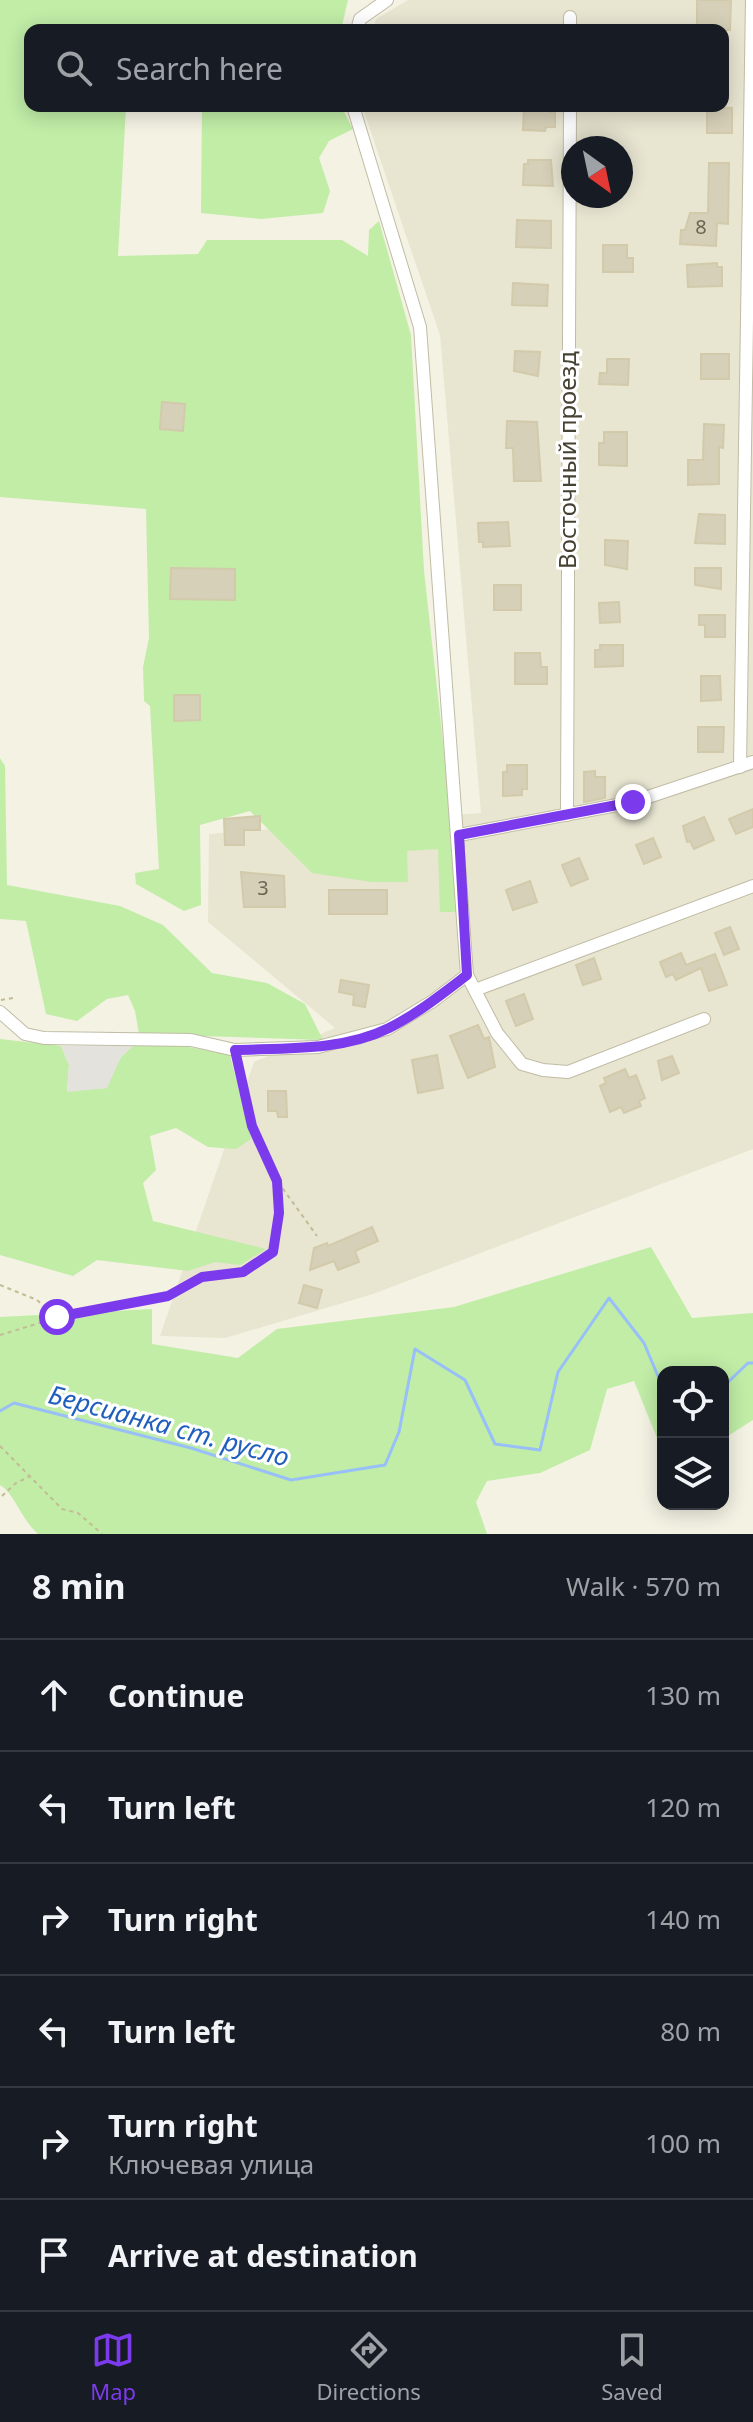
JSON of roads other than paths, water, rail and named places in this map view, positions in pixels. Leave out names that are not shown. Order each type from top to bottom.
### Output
[{"type":"street","points":[[359,24],[360,19],[387,0]]},
{"type":"street","points":[[740,767],[752,0]]},
{"type":"street","points":[[355,112],[420,327],[467,975],[497,1033],[522,1064],[543,1070],[568,1072],[704,1019]]},
{"type":"street","name":"Восточный проезд","points":[[567,815],[570,112]]},
{"type":"street","points":[[459,835],[633,802],[753,762]]},
{"type":"street","points":[[475,990],[753,886]]},
{"type":"street","points":[[0,1012],[25,1034],[61,1040],[191,1040],[235,1050],[318,1047],[387,1029],[433,1001],[467,975]]},
{"type":"waterway","name":"Берсианка ст. русло","points":[[0,1411],[14,1403],[191,1448],[291,1480],[385,1465],[399,1432],[415,1349],[465,1380],[495,1444],[540,1450],[558,1372],[609,1298],[644,1343],[657,1374]]},
{"type":"waterway","name":"Берсианка ст. русло","points":[[729,1381],[748,1363],[753,1363]]}]
